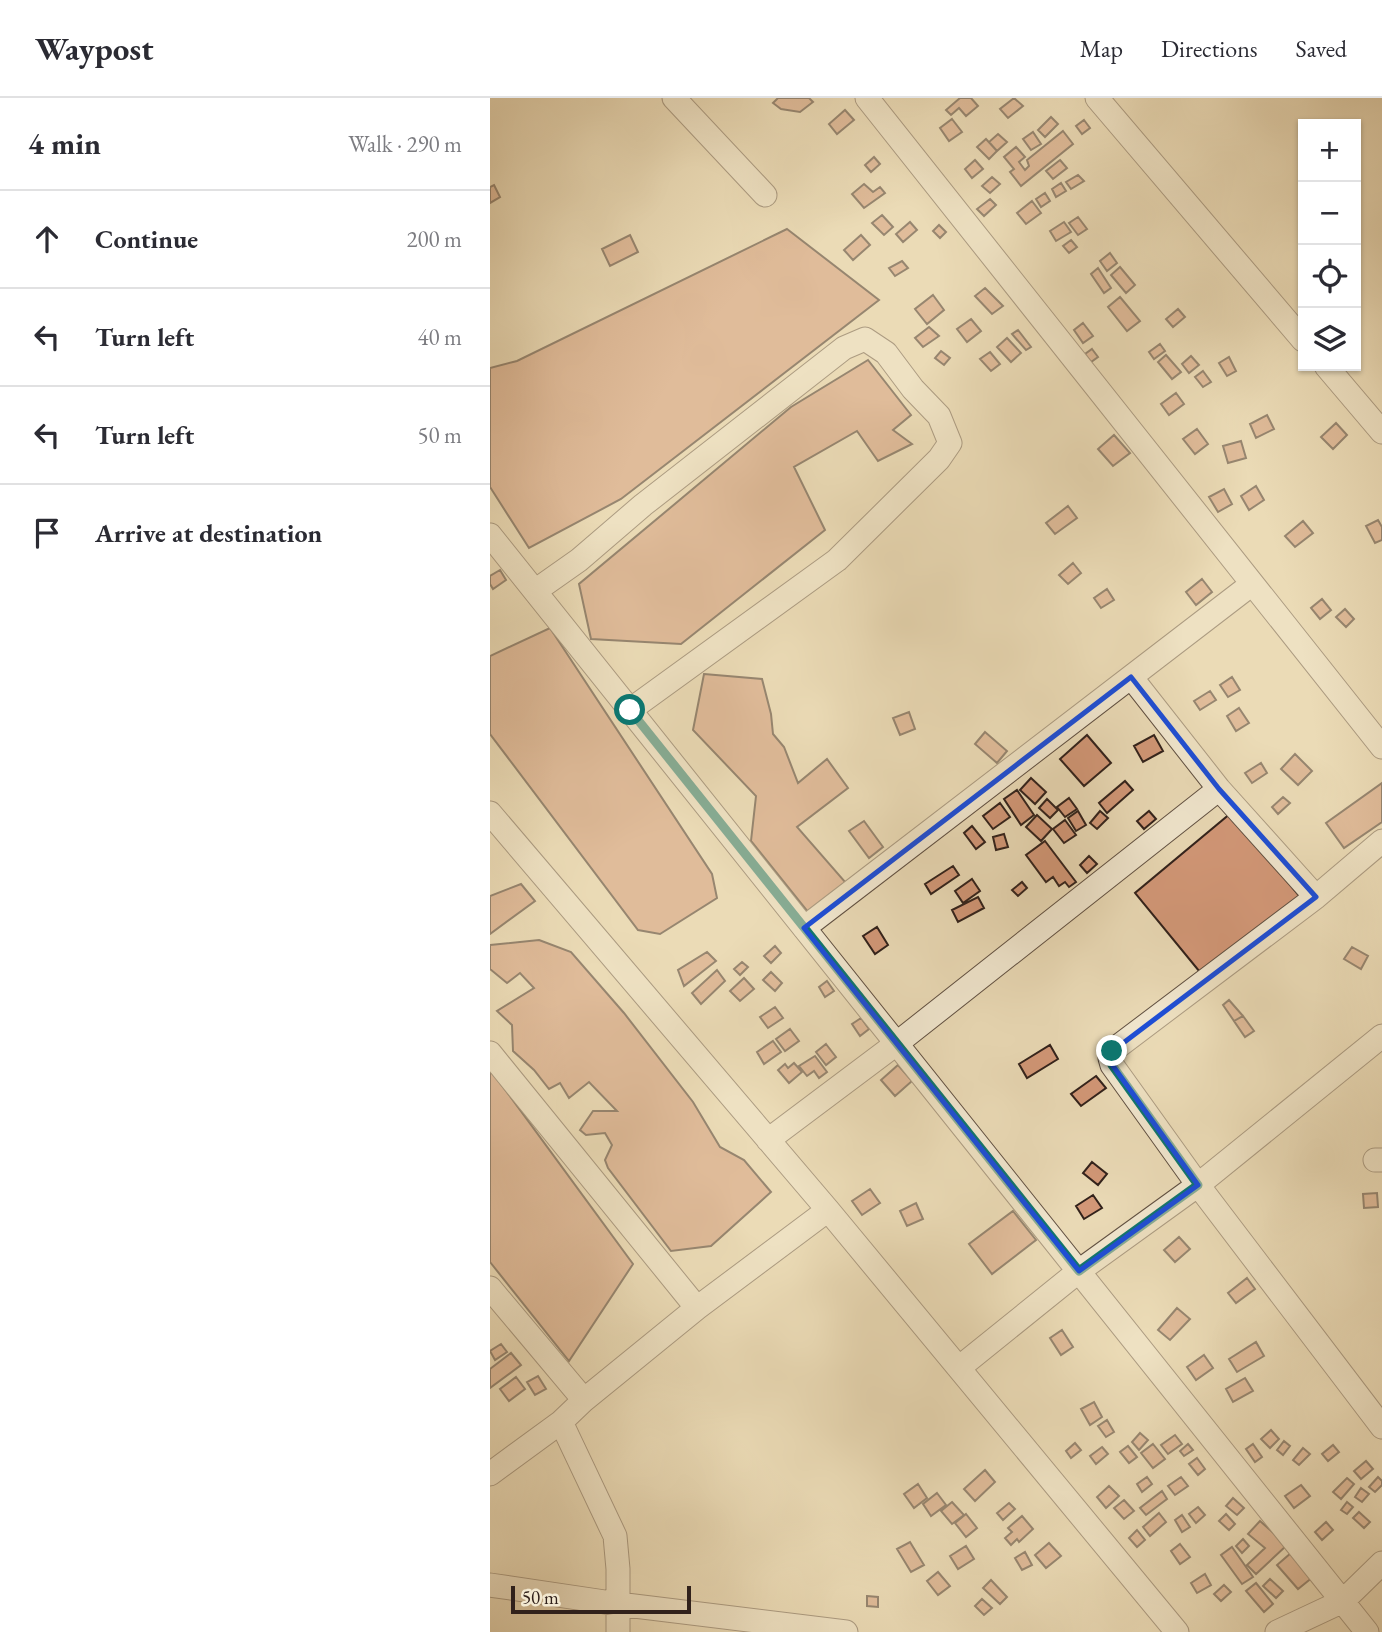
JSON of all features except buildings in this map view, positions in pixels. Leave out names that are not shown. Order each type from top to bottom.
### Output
[{"type":"street","points":[[674,98],[765,195]]},
{"type":"street","points":[[867,98],[1382,747]]},
{"type":"street","points":[[1097,98],[1298,334]]},
{"type":"street","points":[[535,591],[579,560],[643,505],[844,348],[865,339],[886,353],[913,389],[939,416],[950,443],[939,459],[837,560],[630,710]]},
{"type":"street","points":[[1330,371],[1382,432]]},
{"type":"street","points":[[490,535],[1367,1632]]},
{"type":"street","points":[[804,928],[1252,584]]},
{"type":"street","points":[[1131,677],[1219,789],[1316,897]]},
{"type":"street","points":[[768,1140],[896,1044],[1219,789]]},
{"type":"street","points":[[490,813],[960,1367],[1177,1632]]},
{"type":"street","points":[[1382,841],[1316,897],[1112,1051],[1110,1058],[1112,1065],[1198,1185],[1382,1427]]},
{"type":"street","points":[[960,1367],[1079,1271],[1198,1185],[1382,1036]]},
{"type":"street","points":[[490,1053],[697,1308]]},
{"type":"street","points":[[490,1474],[561,1422],[697,1308],[828,1210]]},
{"type":"street","points":[[490,1287],[584,1400]]},
{"type":"street","points":[[561,1422],[615,1536],[618,1632]]},
{"type":"street","points":[[1277,1632],[1343,1601],[1382,1563]]},
{"type":"street","points":[[490,1585],[772,1627],[846,1632]]},
{"type":"highlighted area","points":[[1131,677],[1219,789],[1316,897],[1106,1056],[1198,1185],[1079,1271],[804,928]]},
{"type":"route","points":[[630,710],[1079,1271],[1198,1185],[1112,1065],[1112,1051]]}]
